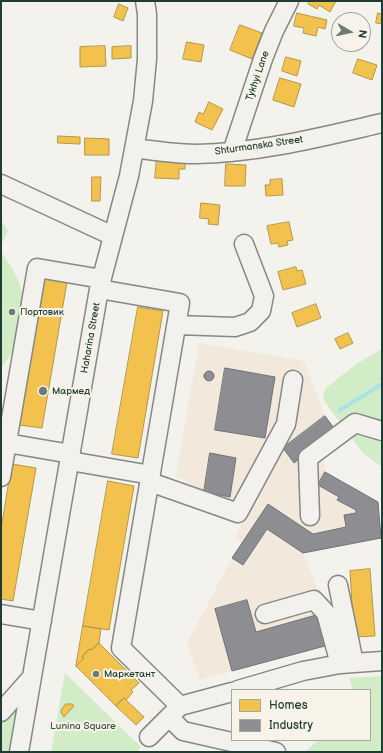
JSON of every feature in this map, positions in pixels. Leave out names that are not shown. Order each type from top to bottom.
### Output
[{"type":"street","name":"Tykhyi Lane","points":[[232,152],[263,59],[274,31],[289,1]]},
{"type":"street","name":"Haharina Street","points":[[19,752],[101,284],[129,176],[143,101],[146,66],[143,5]]},
{"type":"street","name":"Shturmanska Street","points":[[135,148],[195,154],[232,152],[272,147],[382,123]]},
{"type":"street","points":[[1,184],[113,236]]},
{"type":"street","points":[[177,325],[236,327],[250,322],[261,311],[264,296],[244,244]]},
{"type":"street","points":[[1,477],[37,268],[180,303],[121,648],[175,712],[183,731],[276,752]]},
{"type":"street","points":[[7,443],[150,478],[238,513],[286,424],[293,380]]},
{"type":"street","points":[[310,516],[308,458],[355,423],[382,431]]},
{"type":"street","points":[[338,585],[347,663]]},
{"type":"street","points":[[265,614],[314,600],[326,613],[347,663]]},
{"type":"street","points":[[1,614],[42,621]]},
{"type":"street","points":[[241,689],[303,671],[347,663],[382,661]]},
{"type":"street","points":[[1,712],[32,677]]},
{"type":"street","points":[[149,737],[175,712],[231,692]]},
{"type":"shaded area","points":[[199,343],[304,361],[325,416],[342,439],[323,453],[325,472],[378,502],[381,538],[303,553],[317,588],[331,601],[342,641],[200,680],[187,644],[232,558],[242,543],[235,537],[242,523],[182,502],[186,481],[176,477]]},
{"type":"green space","points":[[1,220],[8,231],[1,246]]},
{"type":"green space","name":"Портовик","points":[[1,252],[16,277],[22,291],[23,305],[18,333],[13,349],[9,358],[1,368]]},
{"type":"green space","points":[[382,349],[382,467],[363,453],[325,402],[323,394],[327,387],[358,363]]},
{"type":"green space","name":"Lunina Square","points":[[65,673],[141,747],[137,752],[117,752],[114,750],[112,752],[51,752]]},
{"type":"green space","points":[[382,676],[382,752],[305,752],[317,741],[371,741],[371,689],[353,689],[349,678]]},
{"type":"green space","points":[[21,701],[12,752],[1,752],[1,722]]},
{"type":"building: Homes","points":[[310,1],[336,1],[330,12],[319,5],[317,9],[308,4]]},
{"type":"building: Homes","points":[[119,4],[128,8],[123,21],[114,17]]},
{"type":"building: Homes","points":[[297,13],[327,20],[325,29],[318,27],[316,36],[303,33],[304,28],[294,26]]},
{"type":"building: Homes","points":[[378,13],[382,14],[382,24],[376,23]]},
{"type":"building: Homes","points":[[240,25],[262,33],[252,59],[230,50]]},
{"type":"building: Homes","points":[[187,42],[204,45],[201,62],[183,59]]},
{"type":"building: Homes","points":[[105,46],[106,66],[80,67],[80,47]]},
{"type":"building: Homes","points":[[131,46],[131,58],[112,59],[112,47]]},
{"type":"building: Homes","points":[[286,57],[301,61],[297,76],[282,71]]},
{"type":"building: Homes","points":[[358,59],[377,65],[372,80],[353,73]]},
{"type":"building: Homes","points":[[280,78],[301,84],[294,107],[273,100]]},
{"type":"building: Homes","points":[[209,102],[223,109],[212,130],[195,122],[199,112],[203,114]]},
{"type":"building: Homes","points":[[58,136],[80,137],[80,144],[58,143]]},
{"type":"building: Homes","points":[[85,138],[109,139],[109,155],[85,155]]},
{"type":"building: Homes","points":[[157,158],[185,160],[185,169],[179,169],[179,179],[155,178]]},
{"type":"building: Homes","points":[[226,164],[246,165],[245,186],[225,186]]},
{"type":"building: Homes","points":[[92,177],[101,177],[100,201],[92,201]]},
{"type":"building: Homes","points":[[282,179],[283,195],[266,196],[265,185],[270,185],[270,180]]},
{"type":"building: Homes","points":[[201,203],[220,205],[218,225],[208,224],[209,219],[200,218]]},
{"type":"building: Homes","points":[[289,222],[293,240],[287,241],[288,245],[279,247],[278,243],[271,244],[267,226]]},
{"type":"building: Homes","points":[[296,267],[297,271],[302,270],[306,284],[283,290],[278,272]]},
{"type":"building: Homes","points":[[44,278],[67,282],[42,428],[19,425]]},
{"type":"building: Homes","points":[[316,304],[321,318],[297,327],[292,313]]},
{"type":"building: Homes","points":[[138,307],[163,311],[138,458],[112,454]]},
{"type":"building: Homes","points":[[348,333],[353,343],[340,349],[335,339]]},
{"type":"building: Homes","points":[[12,464],[36,468],[13,601],[1,599],[1,530]]},
{"type":"building: Homes","points":[[108,481],[134,486],[109,630],[83,626]]},
{"type":"building: Homes","points":[[370,569],[375,636],[354,637],[350,571]]},
{"type":"building: Homes","points":[[83,626],[101,629],[99,643],[91,650],[89,649],[82,657],[84,658],[76,666]]},
{"type":"building: Homes","points":[[99,643],[139,683],[131,690],[133,692],[126,700],[124,698],[116,706],[76,666],[84,658],[82,657],[89,649],[91,650]]},
{"type":"building: Homes","points":[[124,698],[144,717],[136,725],[116,706]]},
{"type":"building: Homes","points":[[66,704],[72,704],[74,706],[64,717],[61,712]]},
{"type":"building: Industry","points":[[225,368],[275,377],[265,438],[215,430]]},
{"type":"building: Industry","points":[[207,371],[211,371],[213,372],[213,380],[207,381],[204,378],[204,374]]},
{"type":"building: Industry","points":[[325,416],[336,431],[294,463],[283,448]]},
{"type":"building: Industry","points":[[210,453],[236,458],[230,497],[204,492]]},
{"type":"building: Industry","points":[[325,472],[378,502],[381,538],[303,553],[267,529],[243,565],[232,558],[268,504],[313,534],[346,527],[344,515],[356,513],[356,510],[337,500],[339,497],[318,485]]},
{"type":"building: Industry","points":[[247,600],[256,632],[316,615],[325,646],[232,671],[215,609]]},
{"type":"waterway","points":[[340,410],[382,384]]},
{"type":"place","name":"Портовик","points":[[12,312]]},
{"type":"place","name":"Мармед","points":[[43,391]]},
{"type":"place","name":"Маркетант","points":[[96,674]]}]
